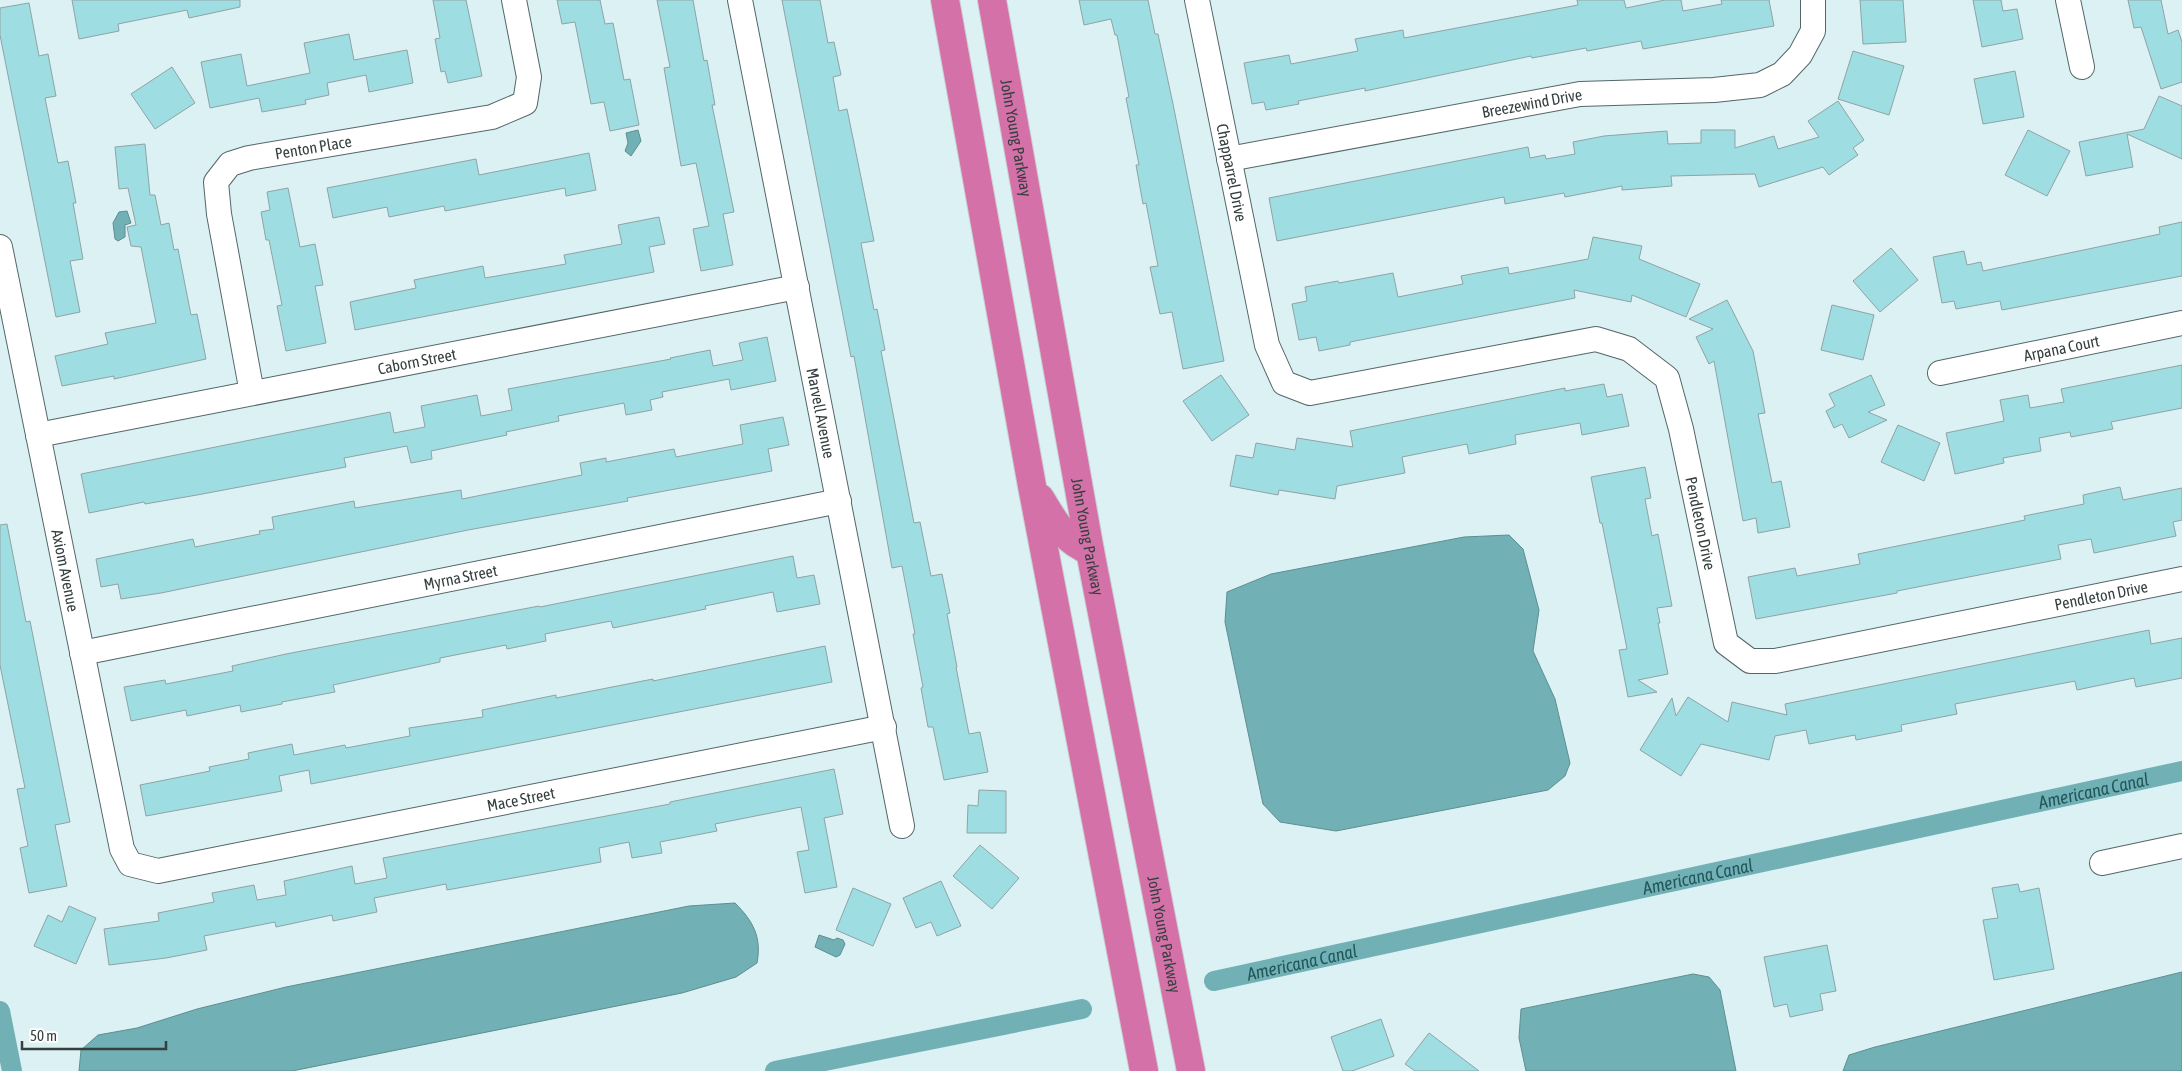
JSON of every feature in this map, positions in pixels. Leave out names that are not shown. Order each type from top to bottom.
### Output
[{"type":"highway","points":[[946,0],[1032,486],[1144,1071]]},
{"type":"highway","name":"John Young Parkway","points":[[992,0],[1090,551],[1191,1071]]},
{"type":"highway","points":[[1032,486],[1063,533],[1077,545],[1090,551]]},
{"type":"street","name":"Penton Place","points":[[252,393],[219,214],[216,182],[230,164],[249,158],[492,117],[525,103],[529,77],[514,0]]},
{"type":"street","name":"Marvell Avenue","points":[[740,0],[902,826]]},
{"type":"street","name":"Chapparrel Drive","points":[[1197,0],[1267,345]]},
{"type":"street","name":"Breezewind Drive","points":[[1228,159],[1580,94],[1714,90],[1760,85],[1782,74],[1800,56],[1813,31],[1813,0]]},
{"type":"street","points":[[2068,0],[2082,67]]},
{"type":"street","name":"Axiom Avenue","points":[[0,247],[122,849],[130,864],[158,871]]},
{"type":"street","name":"Caborn Street","points":[[38,435],[797,287]]},
{"type":"street","name":"Arpana Court","points":[[1940,373],[2182,323]]},
{"type":"street","name":"Pendleton Drive","points":[[1267,345],[1284,383],[1310,393],[1596,339],[1629,349],[1667,378],[1681,429],[1726,643],[1750,661],[1775,661],[2182,578]]},
{"type":"street","name":"Myrna Street","points":[[82,653],[839,501]]},
{"type":"street","name":"Mace Street","points":[[158,871],[884,727]]},
{"type":"street","points":[[2102,863],[2182,846]]},
{"type":"water","points":[[638,130],[641,141],[631,156],[625,151],[628,143],[626,133]]},
{"type":"water","points":[[127,211],[131,223],[125,225],[125,237],[118,241],[115,239],[113,223],[119,212]]},
{"type":"water","points":[[1509,535],[1523,549],[1539,610],[1533,651],[1555,699],[1570,763],[1565,776],[1548,790],[1336,831],[1280,822],[1263,804],[1225,622],[1227,592],[1271,574],[1464,537]]},
{"type":"water","points":[[735,903],[747,916],[755,930],[758,945],[757,963],[736,977],[682,993],[292,1071],[79,1071],[81,1050],[98,1035],[137,1028],[197,1009],[286,987],[689,906]]},
{"type":"water","points":[[819,935],[834,940],[837,938],[843,940],[845,944],[840,955],[836,957],[815,947]]},
{"type":"water","points":[[2182,972],[2182,1071],[1843,1071],[1849,1055],[1875,1047]]},
{"type":"water","points":[[1693,974],[1709,977],[1720,990],[1736,1071],[1526,1071],[1519,1038],[1521,1009]]},
{"type":"building","points":[[72,0],[240,0],[240,7],[189,18],[187,10],[118,24],[119,31],[79,39]]},
{"type":"building","points":[[433,0],[466,0],[482,76],[448,83],[445,71],[441,72],[435,39],[440,38]]},
{"type":"building","points":[[557,0],[600,0],[605,24],[613,23],[624,80],[630,79],[639,125],[610,131],[604,102],[591,104],[575,22],[562,24]]},
{"type":"building","points":[[657,0],[693,0],[704,61],[707,60],[715,105],[712,105],[734,212],[723,214],[733,265],[701,271],[693,229],[709,226],[696,163],[681,166],[664,68],[670,67]]},
{"type":"building","points":[[782,0],[820,0],[828,43],[834,42],[841,75],[833,77],[839,111],[847,109],[874,241],[861,243],[874,310],[877,309],[885,350],[881,351],[914,523],[920,522],[931,576],[942,574],[950,613],[947,614],[969,734],[980,732],[988,772],[944,780],[933,727],[928,727],[913,634],[915,634],[902,566],[892,568],[854,356],[851,357]]},
{"type":"building","points":[[1079,0],[1148,0],[1155,34],[1158,34],[1173,104],[1224,361],[1183,369],[1172,312],[1160,314],[1150,267],[1158,266],[1146,203],[1143,204],[1136,165],[1139,165],[1126,98],[1129,97],[1117,35],[1115,35],[1111,19],[1084,25]]},
{"type":"building","points":[[1577,0],[1624,0],[1626,8],[1665,0],[1681,0],[1683,11],[1722,4],[1721,0],[1769,0],[1774,26],[1643,49],[1641,41],[1587,51],[1586,48],[1532,58],[1531,56],[1365,91],[1365,88],[1298,101],[1299,104],[1266,110],[1264,102],[1252,104],[1244,63],[1289,55],[1291,64],[1358,51],[1355,39],[1403,30],[1404,38],[1578,5]]},
{"type":"building","points":[[1860,0],[1903,0],[1906,42],[1863,44]]},
{"type":"building","points":[[1973,0],[2001,0],[2003,11],[2017,9],[2023,39],[1982,47]]},
{"type":"building","points":[[2128,0],[2161,0],[2168,34],[2178,30],[2182,42],[2182,82],[2161,89],[2141,27],[2134,28]]},
{"type":"building","points":[[29,3],[39,56],[48,54],[56,96],[45,98],[58,163],[68,161],[76,203],[73,203],[83,259],[70,261],[80,312],[56,317],[0,35],[0,8]]},
{"type":"building","points":[[349,34],[354,60],[407,50],[413,83],[369,92],[366,75],[327,83],[329,95],[305,100],[306,104],[262,112],[259,98],[210,108],[201,62],[241,54],[247,86],[310,73],[304,43]]},
{"type":"building","points":[[1853,51],[1904,66],[1889,115],[1838,99]]},
{"type":"building","points":[[172,67],[195,103],[155,129],[131,94]]},
{"type":"building","points":[[2015,71],[2024,117],[1983,124],[1974,79]]},
{"type":"building","points":[[2159,96],[2182,106],[2182,159],[2127,134],[2133,167],[2086,176],[2079,142],[2144,129]]},
{"type":"building","points":[[1838,101],[1864,140],[1853,148],[1858,155],[1829,175],[1823,167],[1759,187],[1755,174],[1671,176],[1672,186],[1622,190],[1622,186],[1565,197],[1564,193],[1505,204],[1504,197],[1277,241],[1269,198],[1528,147],[1530,158],[1545,155],[1546,159],[1575,154],[1573,142],[1604,136],[1667,131],[1668,144],[1701,143],[1701,130],[1735,130],[1735,148],[1774,136],[1778,149],[1819,137],[1808,121]]},
{"type":"building","points":[[2028,130],[2070,151],[2047,196],[2005,175]]},
{"type":"building","points":[[145,144],[150,195],[155,195],[161,225],[169,223],[174,250],[178,249],[191,315],[197,314],[206,359],[114,379],[114,376],[62,386],[55,356],[108,344],[105,333],[156,323],[141,247],[131,246],[127,227],[136,225],[128,188],[119,189],[115,147]]},
{"type":"building","points":[[589,153],[596,190],[566,196],[565,188],[445,211],[444,206],[389,217],[387,207],[333,218],[327,188],[476,159],[479,175]]},
{"type":"building","points":[[288,188],[300,247],[315,244],[323,285],[315,286],[326,343],[286,351],[277,306],[282,305],[269,240],[266,240],[261,212],[270,210],[267,192]]},
{"type":"building","points":[[659,217],[665,244],[649,247],[654,272],[355,330],[350,302],[416,288],[414,280],[483,266],[485,278],[566,264],[564,255],[622,244],[618,225]]},
{"type":"building","points":[[2182,222],[2182,276],[2002,310],[2000,301],[1956,309],[1954,301],[1942,303],[1933,257],[1964,251],[1967,265],[1981,262],[1983,271],[2160,234],[2159,227]]},
{"type":"building","points":[[1593,237],[1642,246],[1639,259],[1700,284],[1686,317],[1632,295],[1631,302],[1574,290],[1575,298],[1350,342],[1350,345],[1319,351],[1316,337],[1299,340],[1292,304],[1307,301],[1305,287],[1393,273],[1398,297],[1463,284],[1461,276],[1508,267],[1509,274],[1588,259]]},
{"type":"building","points":[[1891,248],[1918,280],[1880,312],[1853,281]]},
{"type":"building","points":[[1727,300],[1753,351],[1765,413],[1758,414],[1772,483],[1781,481],[1790,527],[1758,533],[1756,518],[1743,521],[1714,361],[1709,364],[1696,337],[1713,329],[1689,319]]},
{"type":"building","points":[[1832,305],[1874,315],[1863,360],[1821,350]]},
{"type":"building","points":[[767,337],[776,381],[731,390],[729,379],[662,392],[663,397],[650,400],[652,410],[626,415],[624,403],[558,416],[559,421],[506,432],[507,435],[431,451],[432,459],[411,463],[407,446],[344,458],[346,467],[89,513],[81,474],[390,412],[394,433],[425,427],[421,406],[477,395],[481,416],[512,410],[508,389],[710,350],[713,366],[743,360],[739,343]]},
{"type":"building","points":[[2182,365],[2182,408],[2111,422],[2113,429],[2071,437],[2070,432],[2039,438],[2041,451],[2003,458],[2004,463],[1955,474],[1946,433],[2004,421],[2000,400],[2028,395],[2030,408],[2064,402],[2061,389]]},
{"type":"building","points":[[1221,375],[1249,415],[1212,441],[1183,401]]},
{"type":"building","points":[[1871,375],[1885,405],[1868,412],[1887,420],[1849,438],[1842,424],[1834,428],[1826,411],[1835,406],[1829,394]]},
{"type":"building","points":[[1604,384],[1607,397],[1622,394],[1629,426],[1582,435],[1580,423],[1515,435],[1516,444],[1469,454],[1467,444],[1402,457],[1405,473],[1337,486],[1335,499],[1279,490],[1278,495],[1230,486],[1236,455],[1253,458],[1256,443],[1295,450],[1297,438],[1353,447],[1350,431],[1565,388],[1565,391]]},
{"type":"building","points":[[783,417],[789,445],[768,449],[772,471],[627,498],[628,501],[468,530],[161,593],[121,599],[118,584],[101,587],[96,559],[193,539],[195,547],[260,534],[259,531],[274,529],[272,517],[354,501],[355,508],[461,490],[462,499],[582,475],[580,463],[606,458],[606,462],[674,449],[676,457],[743,444],[740,425]]},
{"type":"building","points":[[1898,425],[1940,443],[1924,481],[1881,462]]},
{"type":"building","points":[[1645,467],[1651,498],[1645,499],[1652,536],[1658,534],[1672,606],[1657,608],[1668,674],[1638,680],[1657,692],[1628,697],[1619,650],[1627,649],[1591,477]]},
{"type":"building","points":[[2120,487],[2123,500],[2182,488],[2182,520],[2173,522],[2176,536],[2094,553],[2091,539],[2058,545],[2061,559],[1897,591],[1897,593],[1756,619],[1748,577],[1795,568],[1797,576],[1860,564],[1858,554],[2025,520],[2024,516],[2084,504],[2083,495]]},
{"type":"building","points":[[7,524],[26,622],[30,621],[70,822],[55,825],[67,886],[29,893],[20,848],[28,846],[17,789],[25,788],[0,665],[0,525]]},
{"type":"building","points":[[793,556],[797,578],[814,575],[820,604],[777,612],[773,592],[705,606],[706,609],[613,628],[611,621],[545,634],[546,641],[507,649],[506,645],[440,658],[440,662],[333,685],[335,692],[282,702],[282,704],[241,712],[240,705],[187,716],[186,710],[131,721],[124,687],[165,680],[166,684],[233,671],[232,666],[286,654],[540,607]]},
{"type":"building","points":[[2149,630],[2151,644],[2182,638],[2182,678],[2136,687],[2134,678],[2077,690],[2075,681],[1955,704],[1957,714],[1901,725],[1902,731],[1856,740],[1855,735],[1809,744],[1806,730],[1775,736],[1769,760],[1701,744],[1681,776],[1640,750],[1672,698],[1676,716],[1688,697],[1728,722],[1732,702],[1787,715],[1785,704]]},
{"type":"building","points":[[825,646],[832,682],[311,784],[309,770],[279,776],[282,791],[146,816],[140,785],[210,771],[209,767],[249,759],[248,753],[292,744],[294,755],[345,745],[346,748],[410,736],[409,728],[483,717],[482,710],[556,695],[556,698],[653,679],[653,681]]},
{"type":"building","points":[[834,769],[843,814],[824,818],[837,887],[805,893],[797,852],[809,850],[801,807],[715,824],[717,831],[660,842],[662,853],[632,858],[629,842],[599,848],[601,862],[447,890],[446,884],[374,898],[377,912],[333,921],[332,915],[276,927],[275,922],[204,936],[207,950],[166,958],[109,965],[104,929],[159,921],[158,913],[214,902],[212,893],[254,885],[257,900],[286,895],[284,881],[352,866],[355,884],[387,878],[383,858],[670,804],[670,802]]},
{"type":"building","points":[[979,790],[1006,791],[1006,833],[967,833],[968,805],[978,806]]},
{"type":"building","points":[[980,845],[1019,878],[992,909],[953,876]]},
{"type":"building","points":[[941,881],[961,926],[937,936],[931,922],[916,928],[903,898]]},
{"type":"building","points":[[2018,884],[2020,892],[2039,888],[2054,969],[1994,980],[1983,920],[1998,918],[1992,888]]},
{"type":"building","points":[[853,888],[891,904],[873,946],[836,930]]},
{"type":"building","points":[[69,906],[96,918],[76,964],[34,946],[48,915],[62,922]]},
{"type":"building","points":[[1827,945],[1836,991],[1820,994],[1823,1010],[1790,1017],[1787,1004],[1774,1007],[1764,957]]},
{"type":"building","points":[[1381,1019],[1394,1056],[1352,1071],[1343,1071],[1331,1037]]},
{"type":"building","points":[[1429,1033],[1479,1071],[1415,1071],[1405,1064]]},
{"type":"waterway","name":"Americana Canal","points":[[1214,981],[2182,771]]},
{"type":"waterway","name":"Americana Canal","points":[[775,1071],[1082,1009]]},
{"type":"waterway","points":[[0,1011],[12,1071]]}]
